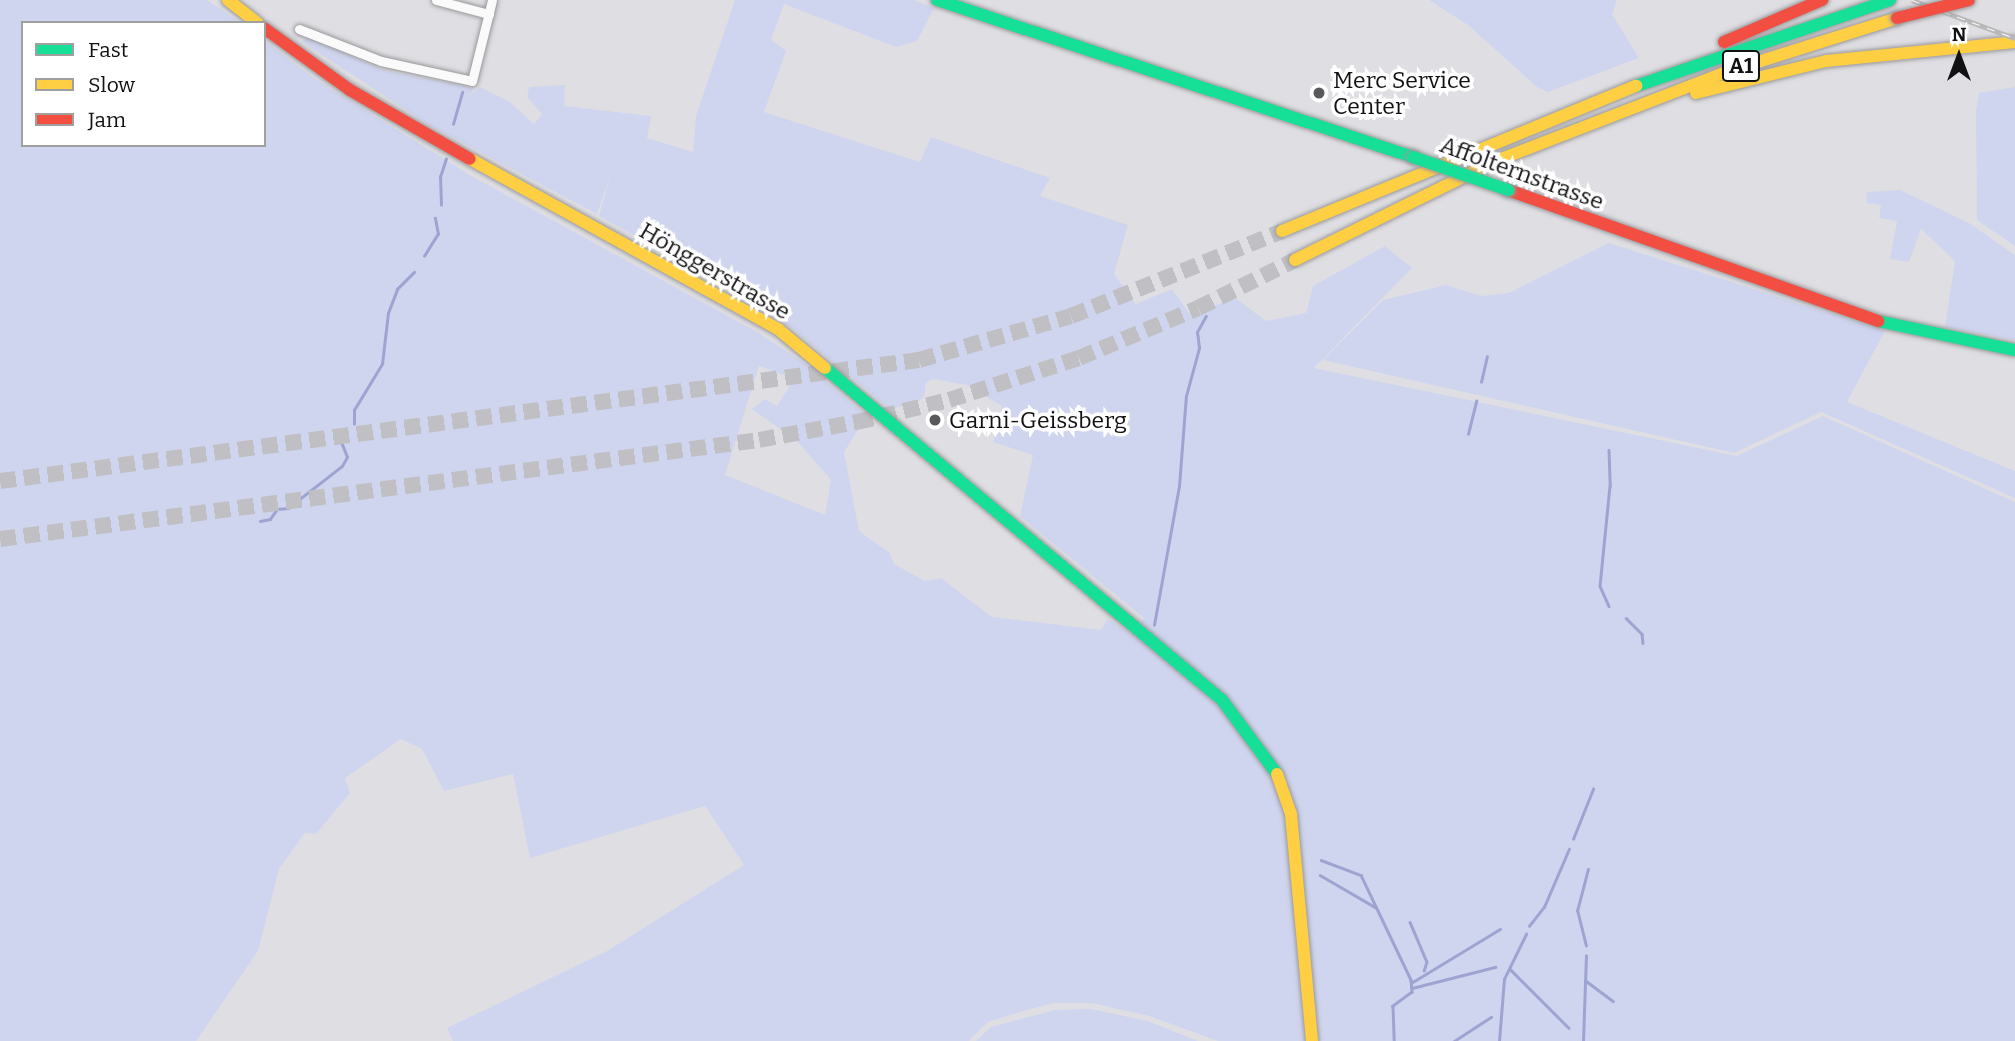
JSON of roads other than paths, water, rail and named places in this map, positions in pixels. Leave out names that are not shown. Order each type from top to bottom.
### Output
[{"type":"main road","points":[[228,0],[254,21]]},
{"type":"main road","name":"Affolternstrasse","points":[[937,0],[1413,157],[1828,307],[1923,333],[2015,350]]},
{"type":"main road","points":[[1675,70],[1720,43],[1822,0]]},
{"type":"main road","name":"A1","points":[[1282,231],[1675,70],[1890,0]]},
{"type":"main road","name":"A1","points":[[1295,260],[1493,162],[1590,124],[1768,57],[1896,18],[1969,0]]},
{"type":"main road","name":"Hönggerstrasse","points":[[266,29],[341,84],[429,137],[778,329],[1140,630],[1249,728],[1284,787],[1300,880],[1312,1041]]},
{"type":"main road","points":[[1590,124],[1826,61],[2015,42]]},
{"type":"street","points":[[436,0],[489,14]]},
{"type":"street","points":[[299,29],[381,61],[472,81],[492,0]]},
{"type":"waterway","points":[[453,124],[462,92]]},
{"type":"waterway","points":[[441,205],[440,177],[446,159]]},
{"type":"waterway","points":[[424,256],[438,234],[435,218]]},
{"type":"waterway","points":[[354,424],[354,410],[382,364],[388,313],[397,289],[414,272]]},
{"type":"waterway","points":[[1154,625],[1179,486],[1186,396],[1199,348],[1197,332],[1206,316]]},
{"type":"waterway","points":[[1481,382],[1487,357]]},
{"type":"waterway","points":[[1468,434],[1476,401]]},
{"type":"waterway","points":[[260,521],[270,519],[277,509],[288,508],[342,466],[347,457],[341,442],[344,435]]},
{"type":"waterway","points":[[1609,450],[1610,486],[1600,586],[1609,606]]},
{"type":"waterway","points":[[1626,618],[1642,634],[1643,643]]},
{"type":"waterway","points":[[1573,839],[1593,789]]},
{"type":"waterway","points":[[1529,926],[1544,907],[1569,849]]},
{"type":"waterway","points":[[1321,860],[1361,875],[1411,980],[1412,992],[1393,1006],[1394,1041]]},
{"type":"waterway","points":[[1586,946],[1577,911],[1588,869]]},
{"type":"waterway","points":[[1320,875],[1375,907]]},
{"type":"waterway","points":[[1410,922],[1427,962],[1424,971]]},
{"type":"waterway","points":[[1411,983],[1500,929]]},
{"type":"waterway","points":[[1499,1041],[1504,979],[1526,934]]},
{"type":"waterway","points":[[1583,1041],[1586,956]]},
{"type":"waterway","points":[[1412,988],[1495,967]]},
{"type":"waterway","points":[[1510,969],[1569,1028]]},
{"type":"waterway","points":[[1585,980],[1613,1001]]},
{"type":"waterway","points":[[1454,1041],[1491,1017]]},
{"type":"tunnel","points":[[0,481],[919,360],[1071,316],[1282,231]]},
{"type":"tunnel","points":[[0,539],[759,440],[857,422],[949,400],[1079,358],[1198,308],[1295,260]]},
{"type":"railway","points":[[1912,0],[2015,38]]},
{"type":"place","name":"Merc Service Center","points":[[1319,93]]},
{"type":"place","name":"Garni-Geissberg","points":[[935,420]]}]
